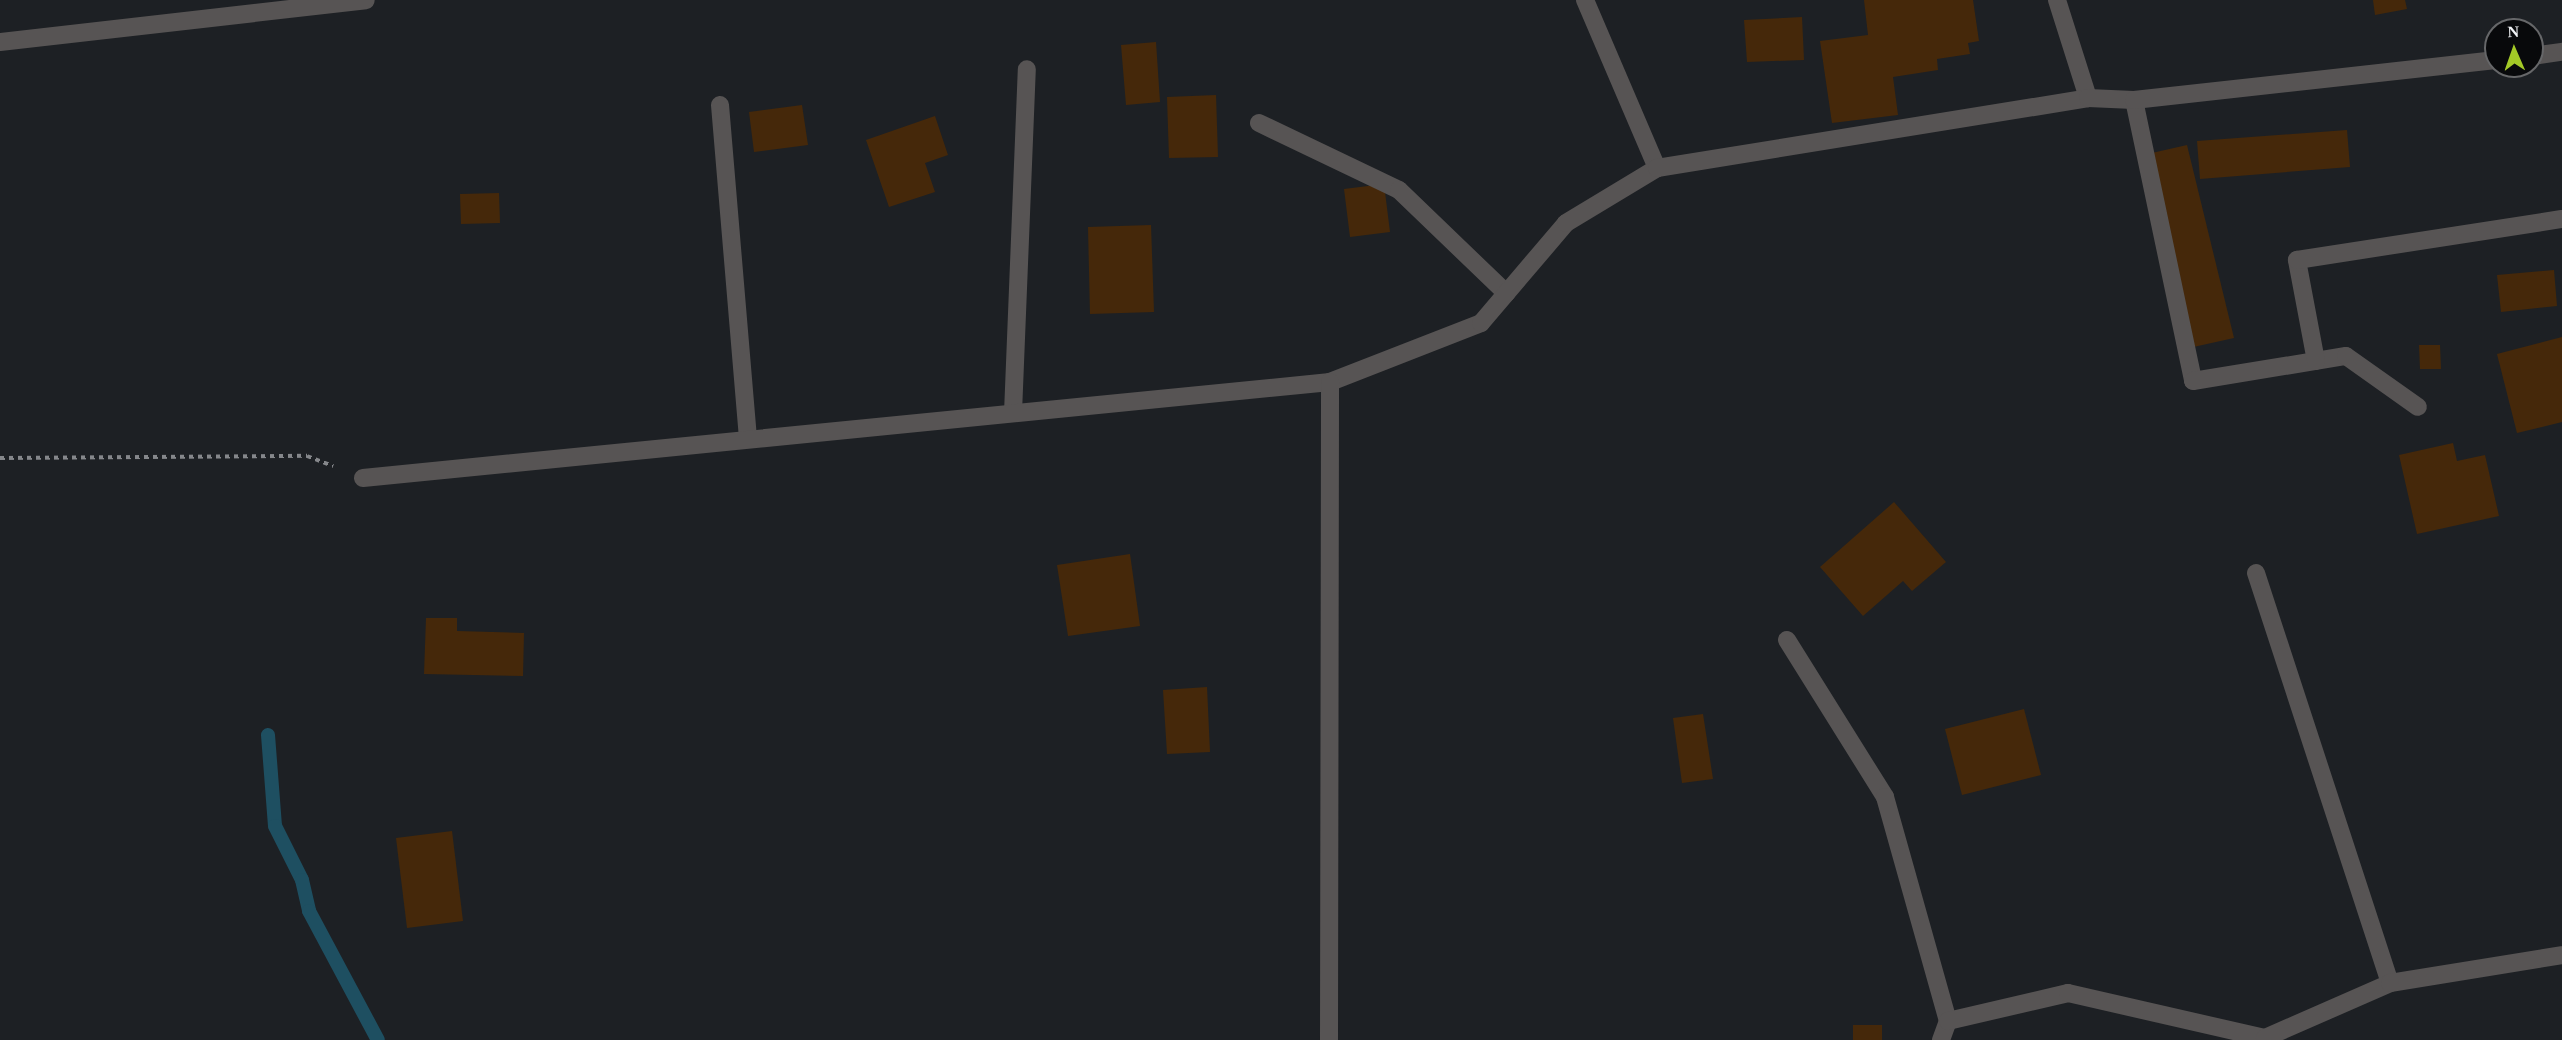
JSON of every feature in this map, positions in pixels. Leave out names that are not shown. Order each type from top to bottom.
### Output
[{"type":"street","points":[[0,42],[366,0]]},
{"type":"street","points":[[1585,0],[1657,168]]},
{"type":"street","points":[[2058,0],[2088,98]]},
{"type":"street","points":[[2544,54],[2562,52]]},
{"type":"street","points":[[363,478],[1330,382],[1481,322],[1566,223],[1657,168],[2088,98],[2134,100],[2484,61]]},
{"type":"street","points":[[1012,413],[1027,69]]},
{"type":"street","points":[[2134,100],[2193,381],[2346,356],[2418,407]]},
{"type":"street","points":[[720,105],[748,439]]},
{"type":"street","points":[[1260,123],[1399,190],[1506,293]]},
{"type":"street","points":[[2316,360],[2297,260],[2562,219]]},
{"type":"street","points":[[1329,1040],[1330,382]]},
{"type":"street","points":[[2256,573],[2390,983]]},
{"type":"street","points":[[1787,640],[1885,797],[1948,1021],[1941,1040]]},
{"type":"street","points":[[1948,1021],[2068,993],[2265,1038],[2390,983],[2562,955]]},
{"type":"path","points":[[0,458],[307,456],[363,478]]},
{"type":"building","points":[[1864,0],[1973,0],[1979,41],[1968,43],[1970,54],[1937,59],[1938,70],[1893,77],[1898,115],[1832,123],[1820,41],[1868,35]]},
{"type":"building","points":[[2373,0],[2405,0],[2407,9],[2375,15]]},
{"type":"building","points":[[1802,17],[1804,60],[1747,62],[1744,20]]},
{"type":"building","points":[[1156,42],[1160,102],[1126,105],[1121,45]]},
{"type":"building","points":[[1216,95],[1218,157],[1169,158],[1167,97]]},
{"type":"building","points":[[802,105],[808,145],[754,152],[749,112]]},
{"type":"building","points":[[935,116],[948,155],[925,163],[935,192],[889,207],[866,140]]},
{"type":"building","points":[[2347,130],[2350,167],[2200,179],[2197,141]]},
{"type":"building","points":[[2187,145],[2234,338],[2189,348],[2143,155]]},
{"type":"building","points":[[1384,184],[1390,232],[1350,237],[1344,189]]},
{"type":"building","points":[[499,193],[500,223],[461,224],[460,194]]},
{"type":"building","points":[[1151,225],[1154,312],[1090,314],[1088,227]]},
{"type":"building","points":[[2554,270],[2557,306],[2501,312],[2497,275]]},
{"type":"building","points":[[2562,337],[2562,422],[2517,433],[2497,354]]},
{"type":"building","points":[[2419,345],[2440,345],[2441,369],[2420,369]]},
{"type":"building","points":[[2453,443],[2457,461],[2485,455],[2499,516],[2417,534],[2399,455]]},
{"type":"building","points":[[1894,502],[1946,562],[1912,591],[1903,581],[1863,616],[1820,567]]},
{"type":"building","points":[[1130,554],[1140,626],[1068,636],[1057,565]]},
{"type":"building","points":[[426,618],[457,618],[457,631],[524,633],[523,676],[424,674]]},
{"type":"building","points":[[1207,687],[1210,752],[1167,754],[1163,690]]},
{"type":"building","points":[[2024,709],[2041,775],[1962,795],[1945,729]]},
{"type":"building","points":[[1703,714],[1713,779],[1682,783],[1673,718]]},
{"type":"building","points":[[452,831],[463,921],[407,928],[396,838]]},
{"type":"building","points":[[1853,1025],[1882,1025],[1882,1040],[1853,1040]]},
{"type":"waterway","points":[[268,735],[275,826],[302,880],[309,911],[378,1040]]}]
